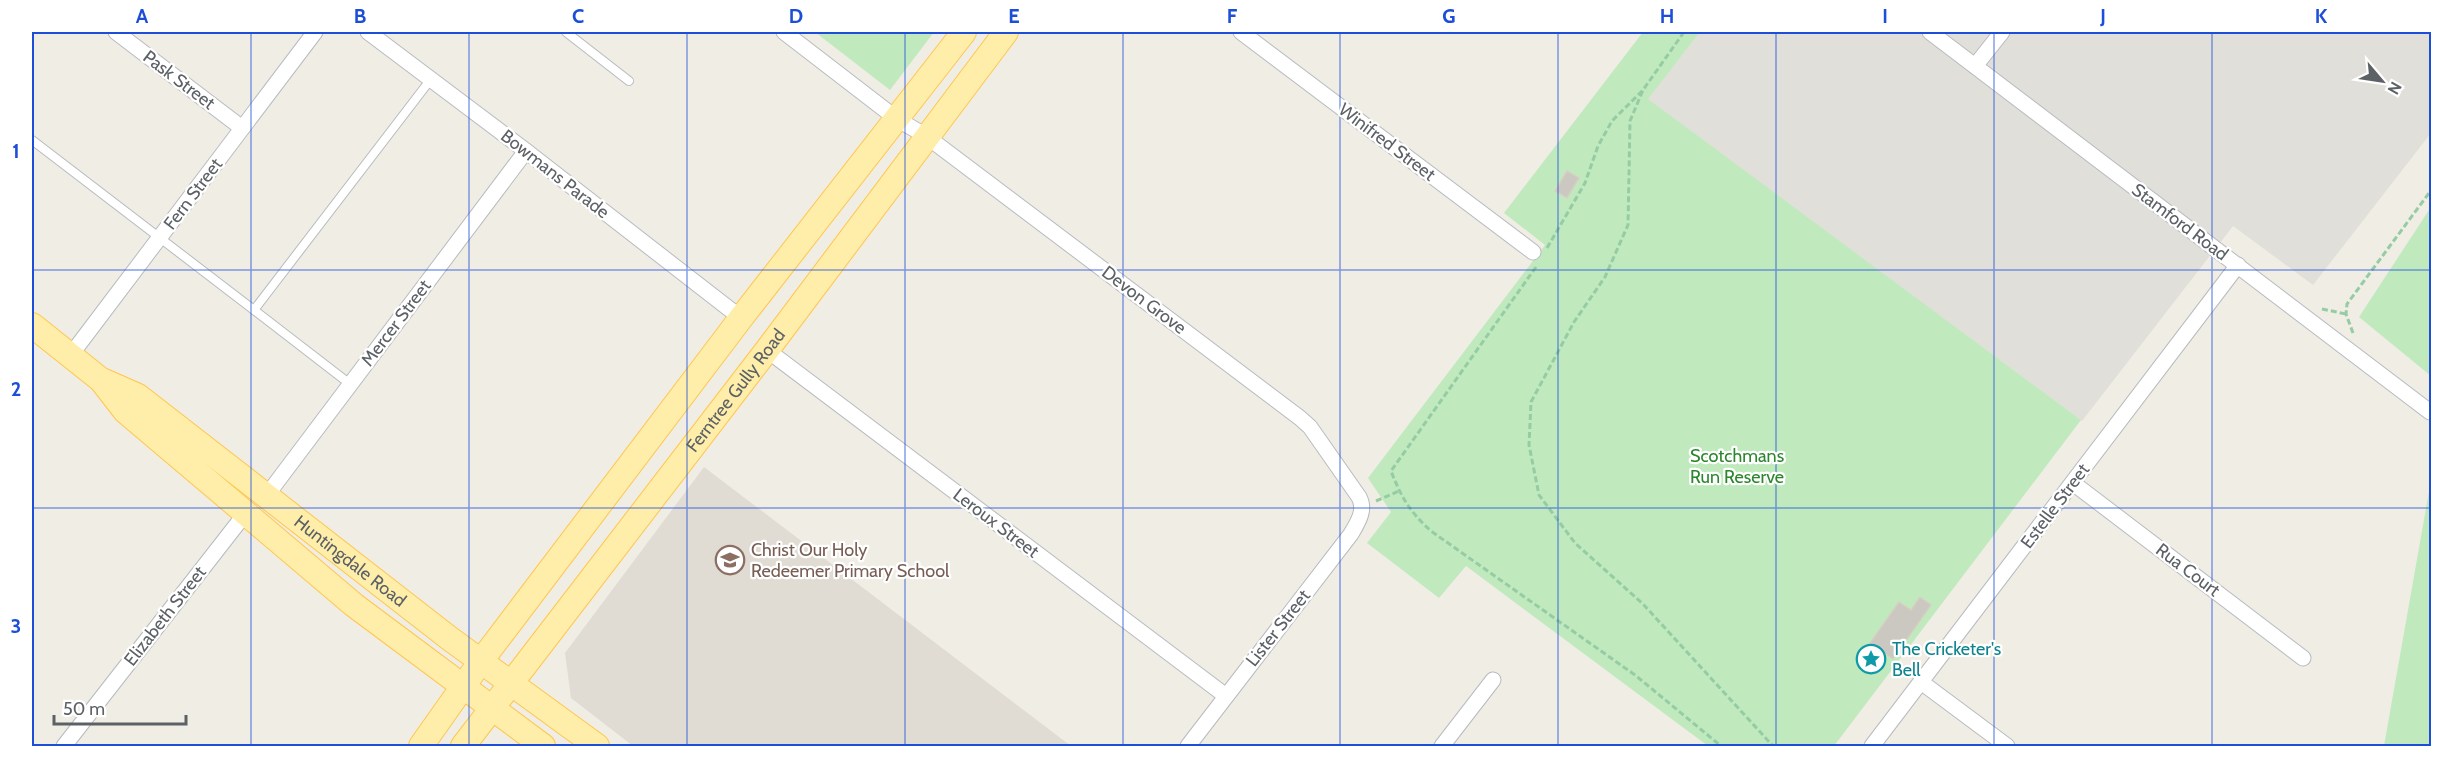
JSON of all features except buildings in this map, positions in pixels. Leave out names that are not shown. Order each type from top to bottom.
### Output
[{"type":"main road","name":"Ferntree Gully Road","points":[[421,747],[462,686],[741,318],[964,32]]},
{"type":"main road","name":"Ferntree Gully Road","points":[[463,747],[1006,32]]},
{"type":"main road","name":"Huntingdale Road","points":[[32,325],[101,380],[138,396],[481,661],[597,747]]},
{"type":"main road","name":"Huntingdale Road","points":[[101,380],[125,411],[354,605],[543,747]]},
{"type":"street","name":"Pask Street","points":[[116,32],[243,128]]},
{"type":"street","name":"Fern Street","points":[[70,356],[315,32]]},
{"type":"street","name":"Bowmans Parade","points":[[368,32],[741,318]]},
{"type":"street","name":"Devon Grove","points":[[784,32],[1300,418],[1310,427],[1359,497],[1362,507]]},
{"type":"street","name":"Winifred Street","points":[[1241,32],[1539,255]]},
{"type":"street","name":"Stamford Road","points":[[1930,32],[2430,412]]},
{"type":"street","points":[[1975,66],[2002,32]]},
{"type":"street","name":"Mercer Street","points":[[267,495],[526,151]]},
{"type":"street","name":"Estelle Street","points":[[1872,747],[2238,266]]},
{"type":"street","name":"Leroux Street","points":[[766,350],[1226,696]]},
{"type":"street","name":"Rua Court","points":[[2073,483],[2303,658]]},
{"type":"street","name":"Lister Street","points":[[1188,747],[1351,534],[1358,523],[1362,507]]},
{"type":"street","name":"Elizabeth Street","points":[[64,747],[245,514]]},
{"type":"street","points":[[1442,747],[1492,680]]},
{"type":"street","points":[[1921,682],[2007,747]]},
{"type":"lane","points":[[566,32],[630,81]]},
{"type":"lane","points":[[254,310],[431,79]]},
{"type":"lane","points":[[32,140],[350,384]]},
{"type":"path","points":[[1684,32],[1643,90],[1612,121],[1598,146],[1585,183],[1539,255],[1391,471],[1412,513],[1431,531],[1635,675],[1721,747]]},
{"type":"path","points":[[1643,90],[1630,121],[1628,225],[1605,277],[1574,322],[1531,402],[1529,446],[1539,495],[1575,543],[1643,604],[1773,747]]},
{"type":"path","points":[[2353,333],[2346,314],[2348,304],[2432,189]]},
{"type":"path","points":[[1362,507],[1399,491]]},
{"type":"shaded area","points":[[1700,32],[2431,32],[2431,133],[2313,285],[2233,226],[2082,421],[1647,99]]},
{"type":"shaded area","name":"Christ Our Holy Redeemer Primary School","points":[[704,467],[1071,746],[633,746],[571,698],[565,653]]},
{"type":"green space","points":[[815,32],[934,32],[890,90]]},
{"type":"green space","name":"Scotchmans Run Reserve","points":[[1643,32],[1700,32],[1648,99],[2081,420],[1834,746],[1708,746],[1466,566],[1439,598],[1367,543],[1391,512],[1368,478],[1545,245],[1504,213]]},
{"type":"green space","points":[[2431,207],[2431,376],[2359,317]]},
{"type":"green space","points":[[2431,480],[2431,746],[2384,746]]},
{"type":"place","name":"Christ Our Holy Redeemer Primary School","points":[[730,560]]},
{"type":"place","name":"The Cricketer's Bell","points":[[1871,659]]}]
